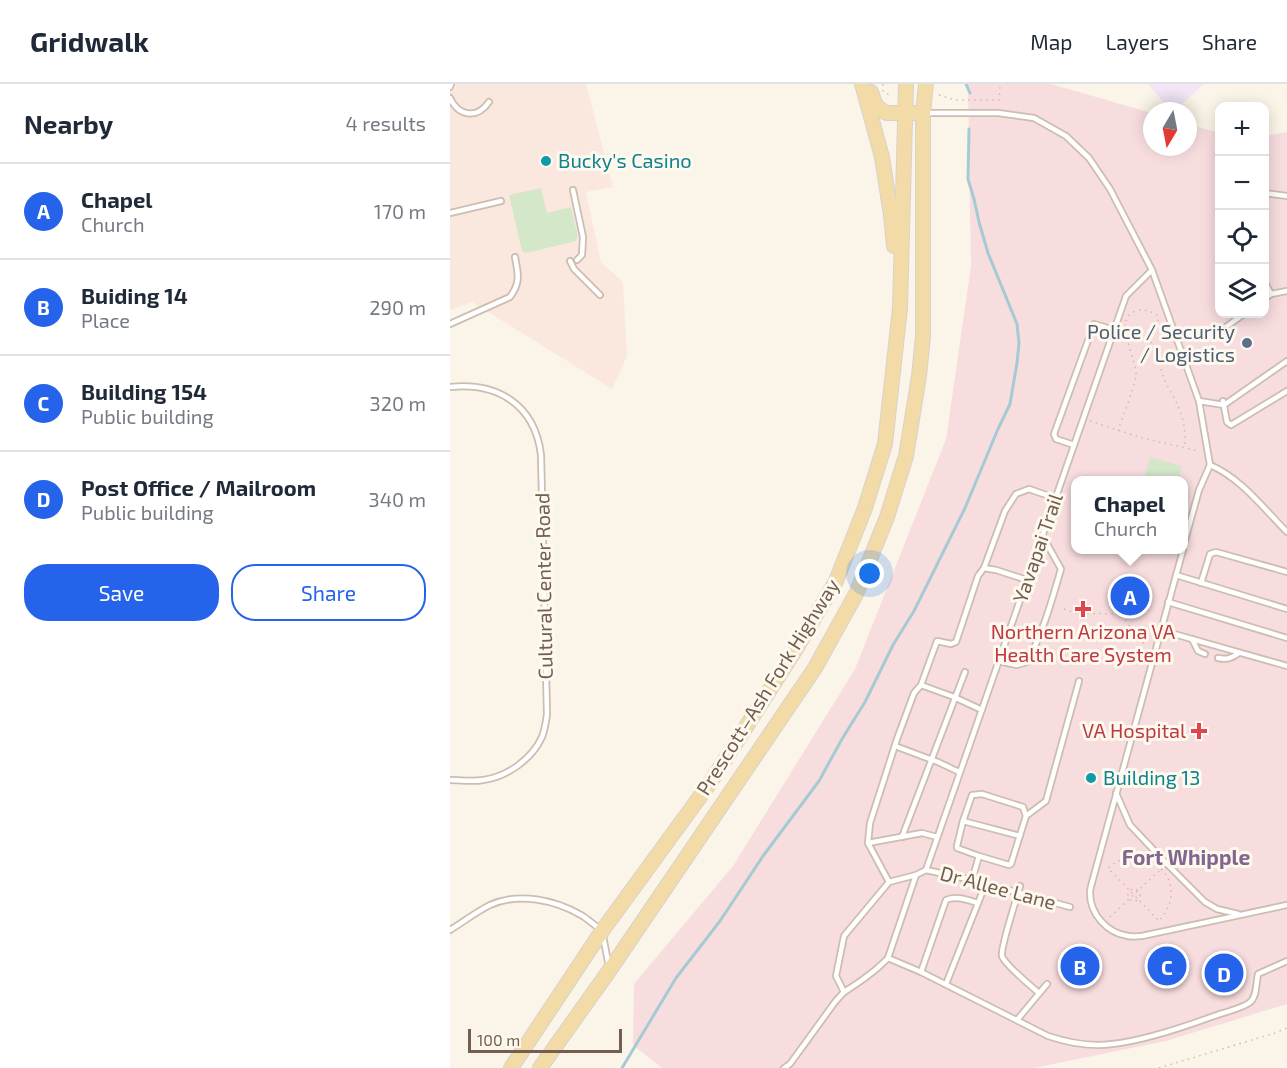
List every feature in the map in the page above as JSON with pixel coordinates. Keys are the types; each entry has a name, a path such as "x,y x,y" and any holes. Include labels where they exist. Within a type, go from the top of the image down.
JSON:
{"main road":[{"path":"862,84 886,180 900,308"},
{"path":"868,84 876,106 886,113 923,113"},
{"name":"Prescott–Ash Fork Highway","path":"511,1068 602,931 710,783 796,649 836,581 865,508 885,444 900,308 906,84"},
{"path":"921,84 923,113"},
{"path":"923,113 926,84"},
{"name":"Prescott–Ash Fork Highway","path":"540,1068 609,971 815,668 856,594 887,517 906,456 923,336 923,113"}],"lane":[{"path":"450,99 459,111 473,114 480,112 489,102"},
{"path":"923,113 998,113 1034,118 1066,136 1089,158 1110,189 1152,270 1199,401 1210,465 1199,490 1188,530"},
{"path":"573,190 583,237 582,255 578,260"},
{"path":"1269,194 1287,196"},
{"path":"450,213 501,201"},
{"path":"450,324 510,297 519,279 515,258"},
{"path":"570,261 574,269 600,295"},
{"name":"Yavapai Trail","path":"926,870 1126,296 1152,270"},
{"path":"1269,290 1271,294 1287,291"},
{"path":"1223,329 1238,318"},
{"path":"1074,445 1056,439 1054,434 1094,324 1114,330"},
{"path":"1199,401 1223,403 1287,361"},
{"name":"Cultural Center Road","path":"450,387 478,387 510,399 526,414 537,432 542,455 547,714 541,739 527,758 517,766 486,780 450,780"},
{"path":"1223,403 1227,422 1231,425 1287,391"},
{"path":"1210,465 1233,478 1286,530"},
{"path":"889,882 868,843 870,823 914,693 921,685 937,641 951,644 956,642 978,576 984,568 1005,511 1016,494 1029,489 1054,498"},
{"path":"998,661 1017,665 1026,662 1034,649 1049,610 1061,569 1042,534"},
{"path":"1201,584 1210,554 1216,552 1287,572"},
{"path":"1182,554 1093,879 1090,893 1093,908 1103,924 1115,932 1128,936 1142,936 1287,905"},
{"path":"984,568 1027,580"},
{"path":"1176,575 1287,609"},
{"path":"1168,602 1287,638"},
{"path":"1160,630 1287,666"},
{"path":"1192,639 1198,651 1205,654"},
{"path":"1218,658 1225,660 1239,653"},
{"path":"902,837 965,672"},
{"path":"1026,816 1046,801 1079,681"},
{"path":"921,685 982,710"},
{"path":"895,746 959,772"},
{"path":"1116,792 1130,825 1205,902 1217,909 1240,915"},
{"path":"982,794 1023,807 1026,816 1009,865 957,848 972,795 982,794"},
{"path":"963,821 1020,836"},
{"path":"868,843 922,833 937,837"},
{"path":"972,880 979,856"},
{"path":"844,992 836,976 844,936 889,882 926,870"},
{"name":"Dr Allee Lane","path":"926,870 1019,889 1070,907"},
{"path":"784,1068 790,1064 844,992 866,978 888,958 916,875"},
{"path":"946,984 986,883"},
{"path":"1019,889 1002,956 1039,993"},
{"path":"921,972 946,900 951,897 978,903"},
{"path":"450,930 490,905 501,901 524,899 559,905 580,915 602,931 609,971"},
{"path":"888,958 946,984 1048,1036 1067,1042 1087,1044 1111,1044 1141,1039 1250,1003 1255,997 1258,974 1287,962"},
{"path":"1017,1020 1047,984"}],"path":[{"path":"883,84 887,94 895,95"},
{"path":"939,95 955,100 999,100 999,84"},
{"path":"1118,431 1136,375 1125,333 1127,319 1137,310 1151,312 1158,316 1159,323 1150,339 1161,359 1163,375 1179,406 1186,440 1184,447"},
{"path":"1089,420 1118,431 1199,451"},
{"path":"1064,609 1075,613 1123,614 1137,641 1148,644"},
{"path":"1125,858 1144,858 1154,862 1167,876 1171,885 1172,896 1166,914 1159,921 1129,891 1107,868 1125,858"},
{"path":"1108,920 1161,868"},
{"path":"1129,891 1133,889 1138,891"},
{"path":"1129,891 1129,899"},
{"path":"1138,891 1140,896 1138,900"},
{"path":"1129,899 1138,900"},
{"path":"1159,1068 1287,1028"}],"shaded area":[{"path":"450,84 586,84 613,187 586,192 601,262 623,282 627,356 612,389 472,302 450,310"},
{"name":"Northern Arizona VA Health Care System","path":"968,84 1051,84 1143,110 1143,156 1197,156 1197,127 1215,132 1215,318 1269,318 1269,135 1287,132 1287,1004 1166,1041 1034,1068 662,1068 633,1045 634,984 733,866 855,669 946,439 971,266"},
{"path":"1148,84 1204,84 1184,102 1163,102"}],"green space":[{"path":"541,188 547,213 571,207 578,236 576,241 526,253 522,251 509,195"},
{"path":"1150,457 1182,466 1180,476 1145,476"}],"waterway":[{"path":"966,84 970,93"},
{"path":"622,1068 676,978 720,921 763,856 819,781 914,611 965,508 1010,404 1019,343 1017,324 988,253 968,179 969,129"}],"place":[{"name":"Bucky's Casino","path":"546,161"},
{"name":"Police / Security / Logistics","path":"1247,343"},
{"name":"Chapel","path":"1130,596"},
{"name":"Northern Arizona VA Health Care System","path":"1083,609"},
{"name":"VA Hospital","path":"1199,731"},
{"name":"Building 13","path":"1091,778"},
{"name":"Buiding 14","path":"1080,966"},
{"name":"Building 154","path":"1167,966"},
{"name":"Post Office / Mailroom","path":"1224,973"}],"district":[{"name":"Fort Whipple","path":"1186,858"}]}
